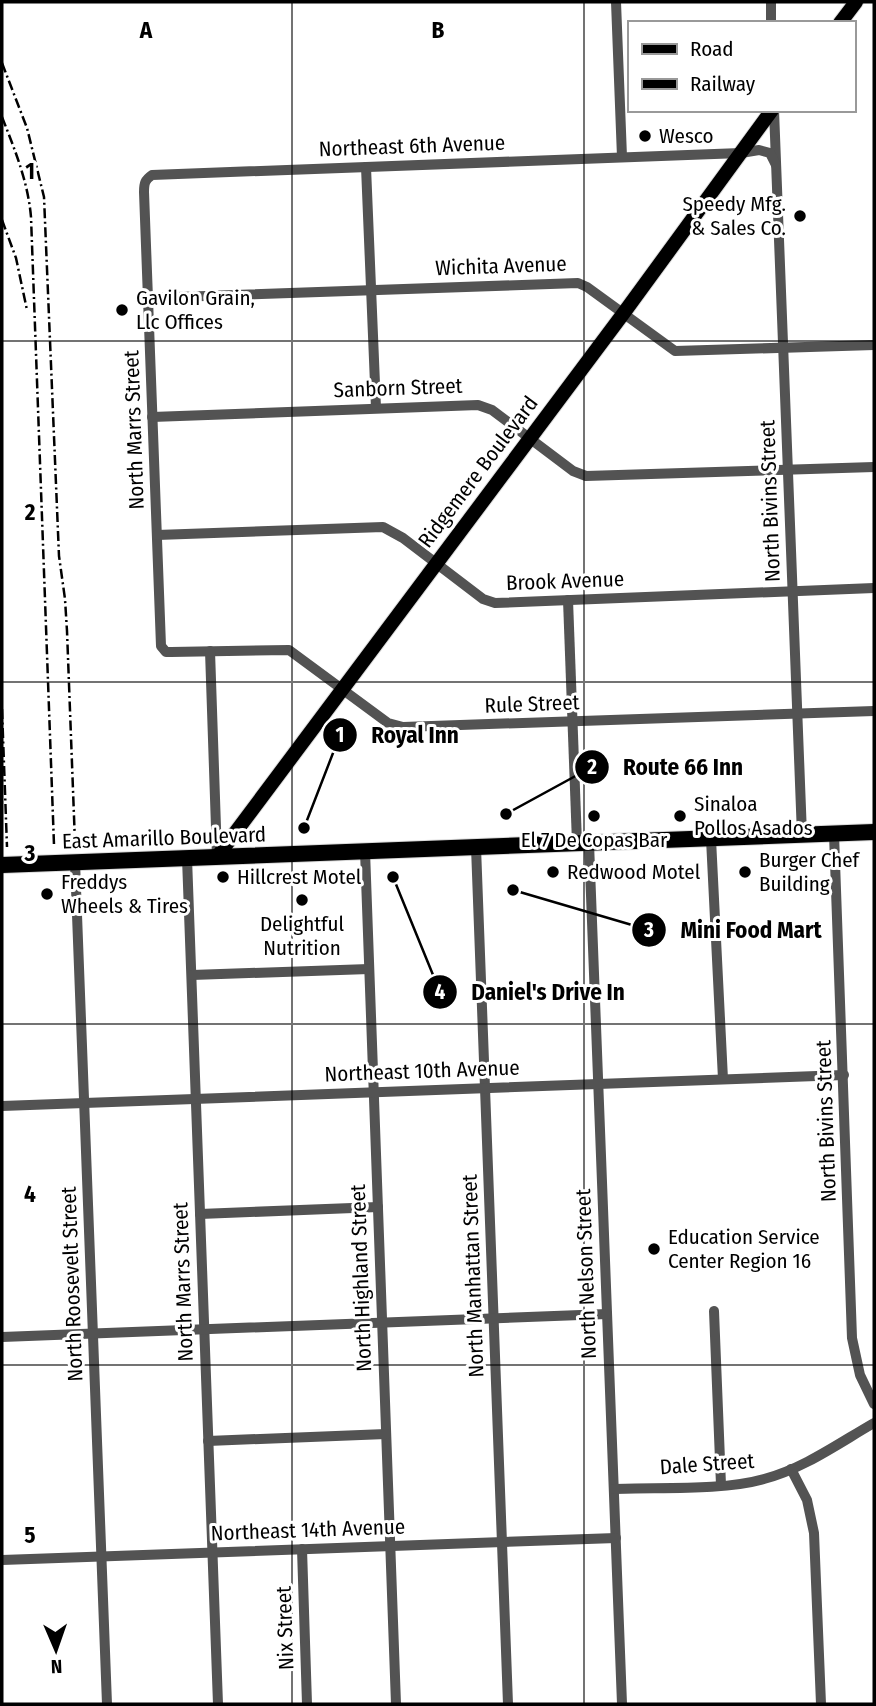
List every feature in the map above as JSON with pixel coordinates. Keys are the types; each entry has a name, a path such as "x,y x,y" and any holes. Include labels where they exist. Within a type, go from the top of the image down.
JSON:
{"highway":[{"name":"East Amarillo Boulevard","path":"2,865 874,832"}],"main road":[{"path":"842,21 856,2"},
{"name":"Ridgemere Boulevard","path":"216,857 772,112"}],"street":[{"path":"616,2 622,157"},
{"path":"771,2 771,21"},
{"name":"North Bivins Street","path":"773,112 802,835"},
{"path":"741,153 764,151 773,157 776,166"},
{"name":"Northeast 6th Avenue","path":"145,239 144,183 152,176 741,153"},
{"path":"366,167 376,408"},
{"name":"North Marrs Street","path":"145,239 159,621"},
{"name":"Wichita Avenue","path":"148,298 578,283 675,351 874,345"},
{"name":"Sanborn Street","path":"152,417 478,405 492,410 573,471 586,476 874,467"},
{"name":"Brook Avenue","path":"157,535 383,527 397,534 487,601 874,588"},
{"name":"North Nelson Street","path":"568,600 573,721 599,1084 622,1704"},
{"name":"Rule Street","path":"159,621 161,646 166,652 289,650 388,723 402,727 874,711"},
{"path":"210,651 216,857"},
{"name":"North Bivins Street","path":"834,834 852,1339 860,1375 874,1404"},
{"path":"711,839 720,972 723,1079"},
{"name":"North Manhattan Street","path":"476,847 508,1704"},
{"name":"North Highland Street","path":"365,851 396,1704"},
{"name":"North Marrs Street","path":"187,858 218,1704"},
{"name":"North Roosevelt Street","path":"75,862 107,1704"},
{"path":"192,975 369,969"},
{"name":"Northeast 10th Avenue","path":"2,1106 844,1075"},
{"path":"200,1214 378,1207"},
{"path":"714,1311 721,1485"},
{"path":"2,1336 607,1314"},
{"name":"Dale Street","path":"614,1489 757,1481 791,1469 874,1423"},
{"path":"208,1441 386,1434"},
{"path":"791,1469 807,1500 814,1533 821,1704"},
{"name":"Northeast 14th Avenue","path":"2,1560 616,1538"},
{"name":"Nix Street","path":"302,1549 307,1704"}],"railway":[{"path":"2,63 27,128 44,197 59,556 67,631 75,843"},
{"path":"2,117 24,179 31,217 54,845"},
{"path":"2,220 16,258 27,310"},
{"path":"2,709 7,847"}],"place":[{"name":"Wesco","path":"645,136"},
{"name":"Speedy Mfg. & Sales Co.","path":"800,216"},
{"name":"Gavilon Grain, Llc Offices","path":"122,310"},
{"name":"Route 66 Inn","path":"506,814"},
{"name":"El 7 De Copas Bar","path":"594,816"},
{"name":"Sinaloa Pollos Asados","path":"680,816"},
{"name":"Royal Inn","path":"304,828"},
{"name":"Redwood Motel","path":"553,872"},
{"name":"Burger Chef Building","path":"745,872"},
{"name":"Hillcrest Motel","path":"223,877"},
{"name":"Daniel's Drive In","path":"393,877"},
{"name":"Mini Food Mart","path":"513,890"},
{"name":"Freddys Wheels & Tires","path":"47,894"},
{"name":"Delightful Nutrition","path":"302,900"},
{"name":"Education Service Center Region 16","path":"654,1249"}]}
